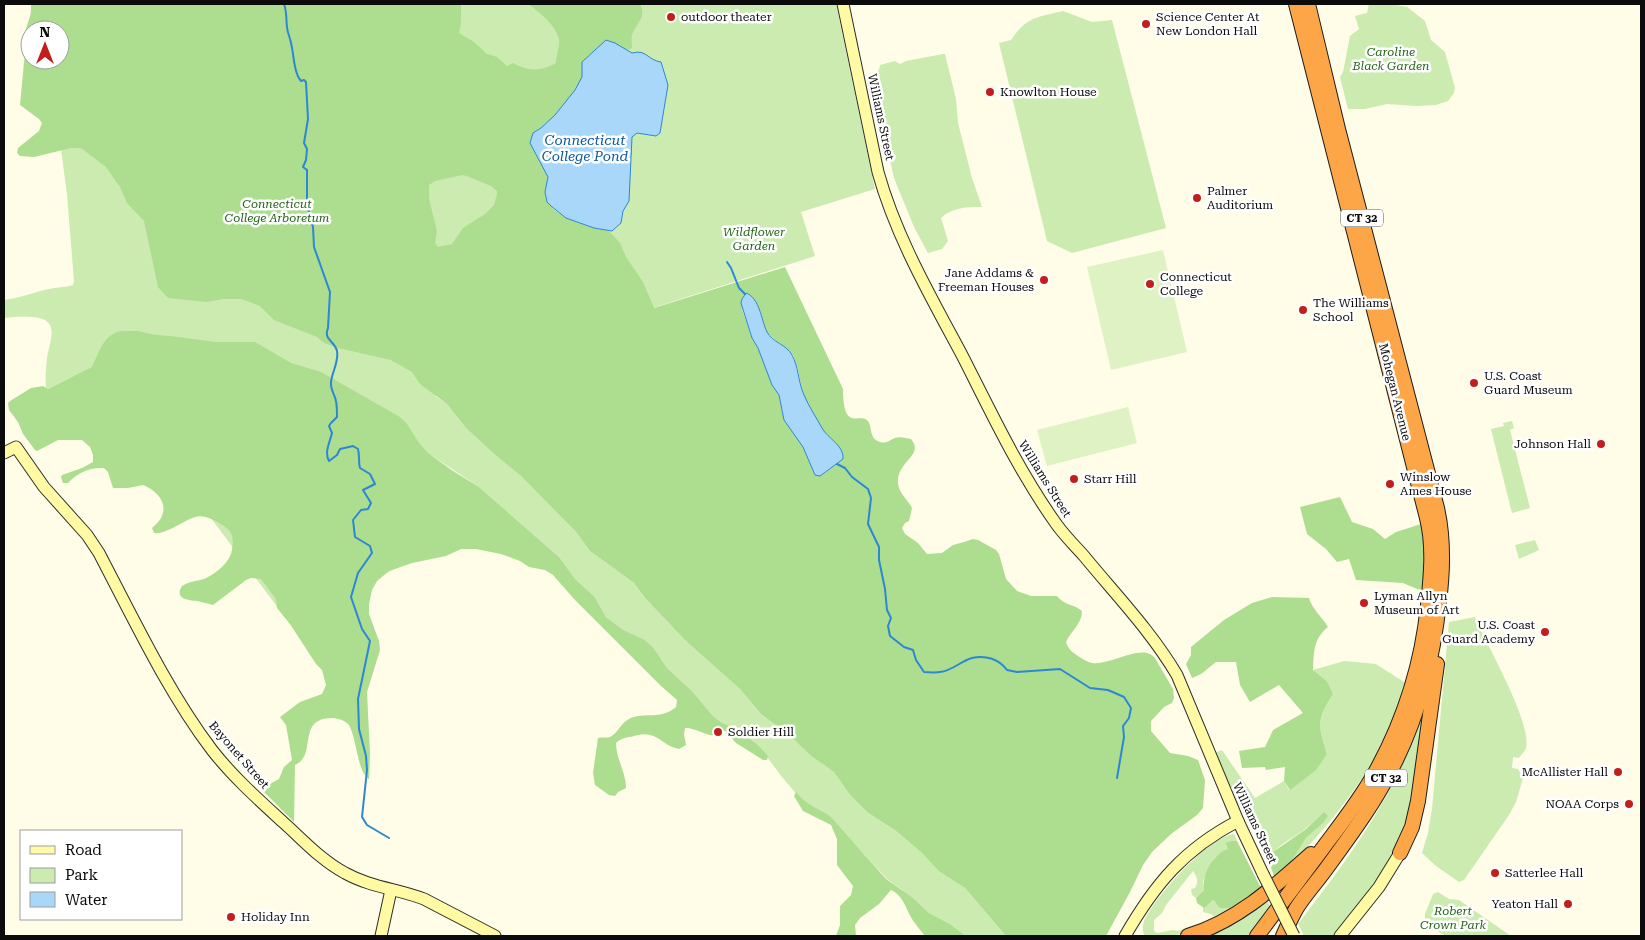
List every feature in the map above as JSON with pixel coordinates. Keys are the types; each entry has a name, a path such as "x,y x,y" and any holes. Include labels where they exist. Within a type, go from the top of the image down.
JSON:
{"highway":[{"name":"Mohegan Avenue","path":"1296,4 1430,529 1430,585 1425,629 1417,668 1403,712 1381,762 1358,801 1334,834"},
{"name":"Mohegan Avenue","path":"1308,4 1338,129 1438,513 1441,530 1442,562 1436,629"},
{"path":"1400,853 1412,827 1421,784 1437,665 1438,639 1436,629"},
{"name":"CT 32","path":"1283,936 1297,908 1357,825 1395,762 1411,726 1423,690 1436,629"},
{"path":"1188,936 1222,923 1255,902 1334,834"},
{"name":"CT 32","path":"1258,936 1334,834"}],"street":[{"name":"Williams Street","path":"843,4 878,172 885,198 906,247 1029,484 1058,526 1150,634 1177,675 1238,821 1294,936"},
{"name":"Bayonet Street","path":"4,453 16,447 44,487 87,535 99,553 189,717 213,752 257,798 330,864 356,879 424,899 495,936"},
{"path":"1125,936 1154,890 1174,867 1208,838 1238,821"},
{"path":"1340,936 1379,886 1400,853"},
{"path":"381,936 391,890"}],"green space":[{"name":"Connecticut College Arboretum","path":"31,4 836,4 875,189 801,212 815,256 659,306 435,396 447,404 466,428 521,476 576,532 590,551 634,583 645,598 686,641 741,690 761,714 789,735 811,756 834,772 850,795 867,812 896,831 939,870 965,888 1006,936 966,936 950,924 929,913 912,897 887,879 831,818 798,796 758,745 738,730 713,716 692,691 667,668 653,647 645,640 622,629 606,617 594,596 576,580 559,557 479,487 431,455 491,518 290,624 208,514 70,378 48,389 46,388 47,362 52,334 49,324 45,320 35,317 4,318 4,300 48,289 71,286 74,281 67,194 55,105 36,70 70,70 70,20 30,20"},
{"path":"31,4 461,4 459,33 474,42 487,54 497,57 507,66 513,63 524,68 539,69 556,63 559,39 551,24 528,4 640,4 642,17 632,35 632,48 628,50 611,41 588,55 579,84 556,114 543,127 537,130 530,143 548,177 545,192 547,202 554,210 566,218 609,231 620,243 626,257 643,282 654,308 785,267 843,389 844,403 849,417 866,419 874,439 877,441 884,442 897,437 903,437 911,439 914,445 913,455 901,470 898,484 912,508 909,521 902,528 905,534 918,543 927,554 942,553 953,545 973,539 996,550 999,554 1006,579 1017,591 1031,596 1057,596 1063,602 1082,611 1078,624 1066,642 1072,652 1087,661 1099,663 1142,652 1155,658 1173,689 1174,698 1172,703 1164,707 1151,721 1151,731 1170,753 1198,760 1205,780 1203,808 1152,852 1143,865 1106,936 1006,936 965,888 939,871 922,853 896,831 867,812 850,795 834,772 811,756 789,735 761,714 741,690 686,641 645,598 634,583 590,551 576,532 521,476 466,428 447,404 420,384 412,372 391,360 324,343 317,337 274,320 260,306 242,299 223,299 206,302 168,298 158,287 144,221 127,203 120,187 106,167 81,148 71,148 34,157 20,156 17,153 18,148 39,131 42,123 20,105 23,70 70,70 70,20 29,20","holes":["462,175 491,186 497,191 494,205 485,214 463,228 452,244 438,247 435,243 437,231 429,199 429,185 435,181","742,309 759,312 767,333 793,355 807,403 822,429 842,454 842,459 822,475 784,420 779,395 752,338"]},
{"name":"Caroline Black Garden","path":"1369,4 1390,4 1407,7 1425,21 1431,40 1445,52 1455,88 1448,101 1436,105 1387,104 1365,109 1348,109 1340,77 1343,72 1350,36 1359,29 1355,16 1367,13"},
{"path":"1063,11 1092,22 1112,20 1166,228 1072,253 1047,241 999,43 1011,40 1027,22 1033,19"},
{"path":"945,54 956,99 958,123 972,178 982,207 955,210 941,218 948,241 942,249 928,253 914,227 894,178 872,76 879,70 880,65 895,61 900,64 906,61"},
{"path":"1163,250 1187,352 1111,370 1087,267"},
{"path":"122,331 138,331 216,342 255,342 291,363 321,372 400,417 428,453 479,487 559,557 576,580 594,596 606,617 622,629 645,640 653,647 667,668 692,691 713,716 738,730 758,745 768,756 767,760 763,760 736,743 725,731 720,729 715,735 712,735 685,728 686,745 679,749 668,745 654,736 642,734 620,740 616,743 626,788 615,796 609,795 595,785 593,773 598,738 610,737 626,721 634,717 671,711 676,707 677,700 575,600 553,575 545,570 529,567 520,561 501,554 476,549 461,549 446,556 412,563 389,571 377,581 372,590 369,604 369,614 379,641 380,650 367,692 370,754 369,779 362,770 349,725 336,718 320,720 314,724 310,731 302,760 295,765 294,822 261,789 279,779 284,767 292,760 286,725 280,717 300,702 322,694 326,685 322,670 277,608 276,599 261,579 251,578 246,580 213,605 183,598 180,594 182,586 209,577 225,563 231,554 233,546 233,539 229,531 215,521 201,516 190,519 163,532 154,533 152,528 162,516 163,511 162,501 156,493 143,485 113,488 108,472 104,468 84,471 68,483 63,483 62,475 93,462 90,447 82,440 58,440 37,451 23,434 18,422 9,410 8,403 10,401 31,388 43,386 48,389 92,367 106,340 110,336"},
{"path":"1128,407 1137,443 1047,466 1037,430"},
{"path":"1512,421 1514,428 1510,430 1530,508 1512,513 1491,429 1504,426 1503,423"},
{"path":"1340,497 1352,522 1373,529 1385,539 1396,532 1421,524 1424,558 1422,591 1403,583 1356,580 1349,559 1337,562 1326,549 1307,534 1300,507"},
{"path":"1535,540 1539,550 1519,559 1515,545"},
{"path":"1272,597 1309,598 1328,627 1319,636 1317,641 1313,670 1327,681 1333,694 1324,710 1320,723 1327,754 1316,770 1290,790 1284,781 1285,767 1266,770 1265,767 1242,768 1239,751 1265,747 1273,730 1303,713 1279,685 1250,702 1240,685 1236,662 1216,662 1201,674 1192,678 1186,664 1191,655 1191,647 1224,620 1252,603"},
{"path":"1475,617 1515,702 1526,736 1526,748 1519,758 1513,757 1512,768 1518,769 1523,778 1516,802 1464,880 1459,882 1436,866 1422,853 1432,809 1449,622"},
{"path":"1344,661 1376,664 1407,684 1385,739 1354,790 1317,836 1276,879 1274,876 1291,862 1306,838 1322,824 1324,812 1301,832 1274,851 1269,862 1241,806 1239,806 1215,753 1222,750 1255,798 1284,781 1289,790 1327,754 1320,723 1324,710 1333,694 1327,681 1313,670"},
{"path":"1424,706 1427,706 1407,835 1380,876 1333,936 1304,936 1298,924 1372,821 1402,765"},
{"path":"796,792 808,803 831,817 886,879 912,897 929,913 950,924 966,936 925,936 912,919 901,899 891,890 879,904 860,918 855,925 856,936 836,936 840,925 840,906 851,895 853,886 837,865 837,839 831,825 803,811 794,796"},
{"path":"1324,812 1328,816 1322,824 1306,838 1291,862 1274,876 1269,862 1273,852 1306,829"},
{"path":"1234,834 1237,841 1231,841 1229,849 1215,857 1203,881 1204,890 1196,898 1192,895 1191,889 1195,888 1197,881 1193,871 1166,905 1162,913 1154,920 1154,931 1157,933 1178,931 1215,917 1203,912 1203,907 1213,900 1215,903 1263,892 1190,931 1173,936 1145,936 1143,925 1156,901 1168,886 1210,845 1223,837"},
{"path":"1237,841 1262,890 1232,908 1220,908 1213,900 1204,908 1197,903 1196,898 1204,890 1207,871 1213,860 1228,849 1226,843"},
{"name":"Robert Crown Park","path":"1438,892 1449,899 1459,900 1511,936 1446,936 1428,926 1425,914 1433,894"},
{"path":"1267,900 1271,908 1249,936 1208,936 1234,923"}],"water":[{"name":"Connecticut College Pond","path":"606,40 632,53 641,52 661,62 668,85 660,133 656,136 637,133 632,137 629,201 623,211 621,223 612,231 594,228 566,218 547,202 545,192 548,177 530,143 533,133 555,115 575,90 582,77 582,62"},
{"path":"746,293 757,304 769,335 792,355 808,404 825,432 843,454 843,459 820,476 815,475 803,447 784,420 779,395 772,385 758,348 752,338 741,303"}],"waterway":[{"path":"284,4 287,30 296,72 301,81 304,80 306,82 308,119 304,143 307,149 303,167 307,170 307,204 313,227 314,247 330,292 327,335 337,351 331,385 336,401 337,417 329,426 332,433 327,451 328,458 329,461 337,455 340,449 353,446 358,449 360,468 370,474 375,484 363,490 371,503 368,509 361,510 353,520 355,537 370,546 372,553 358,573 351,597 362,629 370,641 358,699 359,729 366,756 367,770 362,817 367,825 389,838"},
{"path":"727,262 739,288 745,294"},
{"path":"837,464 845,468 852,477 868,489 871,498 868,524 879,547 879,560 887,610 891,618 888,626 890,636 904,647 913,650 916,660 924,672 944,671 972,658 987,658 1000,663 1007,670 1017,672 1060,669 1090,688 1108,690 1124,697 1131,708 1129,718 1123,726 1124,737 1117,778"}],"place":[{"name":"outdoor theater","path":"671,17"},
{"name":"Science Center At New London Hall","path":"1146,24"},
{"name":"Knowlton House","path":"990,92"},
{"name":"Palmer Auditorium","path":"1197,198"},
{"name":"Jane Addams & Freeman Houses","path":"1044,280"},
{"name":"Connecticut College","path":"1150,284"},
{"name":"The Williams School","path":"1303,310"},
{"name":"U.S. Coast Guard Museum","path":"1474,383"},
{"name":"Johnson Hall","path":"1601,444"},
{"name":"Starr Hill","path":"1074,479"},
{"name":"Winslow Ames House","path":"1390,484"},
{"name":"Lyman Allyn Museum of Art","path":"1364,603"},
{"name":"U.S. Coast Guard Academy","path":"1545,632"},
{"name":"Soldier Hill","path":"718,732"},
{"name":"McAllister Hall","path":"1618,772"},
{"name":"NOAA Corps","path":"1629,804"},
{"name":"Satterlee Hall","path":"1495,873"},
{"name":"Yeaton Hall","path":"1568,904"},
{"name":"Holiday Inn","path":"231,917"}],"park label":[{"name":"Wildflower Garden","path":"754,239"}]}
